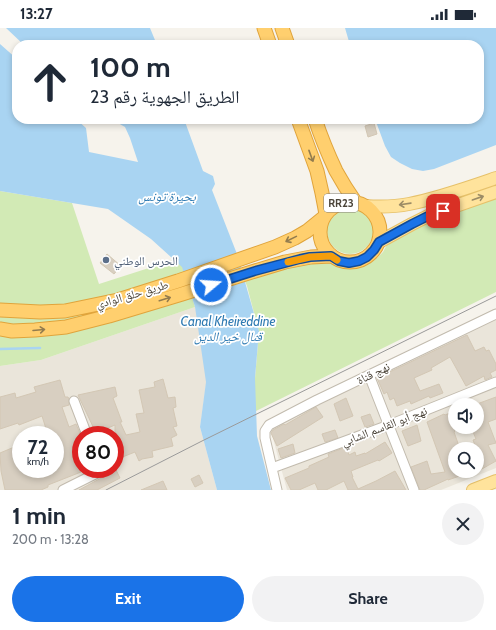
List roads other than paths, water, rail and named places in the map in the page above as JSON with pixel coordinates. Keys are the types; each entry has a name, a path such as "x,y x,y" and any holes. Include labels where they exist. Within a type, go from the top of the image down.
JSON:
{"highway":[{"path":"264,28 268,40"},
{"path":"282,28 286,40"},
{"name":"RR23","path":"300,124 317,171 322,193 324,216 320,228 320,238 324,248 331,256"},
{"name":"RR23","path":"317,124 336,173 345,188 361,204 373,213 378,222 380,232 379,242"},
{"name":"RR23","path":"324,216 332,208 339,204 348,202 361,204"},
{"name":"طريق حلق الوادي","path":"0,310 40,312 65,311 118,300 275,247 295,238 324,216"},
{"path":"331,256 339,261 349,263 359,261 367,257 379,242"},
{"name":"طريق حلق الوادي","path":"0,330 35,330 66,327 109,316 255,271 310,257 331,256"}],"main road":[{"name":"RR23","path":"361,204 385,207 408,204 434,198 496,178"},
{"path":"379,242 430,215 496,192"},
{"path":"473,490 496,481"}],"street":[{"name":"نهج قناة","path":"272,468 265,433 269,425 317,400 496,314"},
{"path":"369,375 414,490"},
{"name":"نهج أبو القاسم الشابي","path":"272,468 389,425 496,382"},
{"path":"74,401 84,426"},
{"path":"272,468 277,490"},
{"path":"63,490 85,478"}],"water":[{"path":"6,28 150,28 155,40 19,40"},
{"path":"345,28 496,28 496,145 434,169 423,171 412,169 391,157 377,124 484,124 484,40 349,40"},
{"name":"بحيرة تونس","path":"0,44 12,55 12,124 82,124 86,128 89,152 138,162 125,127 120,124 186,124 203,171 213,176 215,184 212,190 237,254 259,331 255,378 257,436 271,490 217,490 200,427 206,382 195,307 182,267 151,239 108,209 0,191"}],"waterway":[{"path":"0,349 40,348"}],"tram line":[{"path":"106,490 496,296"}],"place":[{"name":"الحرس الوطني","path":"106,260"}],"water label":[{"name":"Canal Kheireddine قنال خير الدين","path":"228,328"}]}
